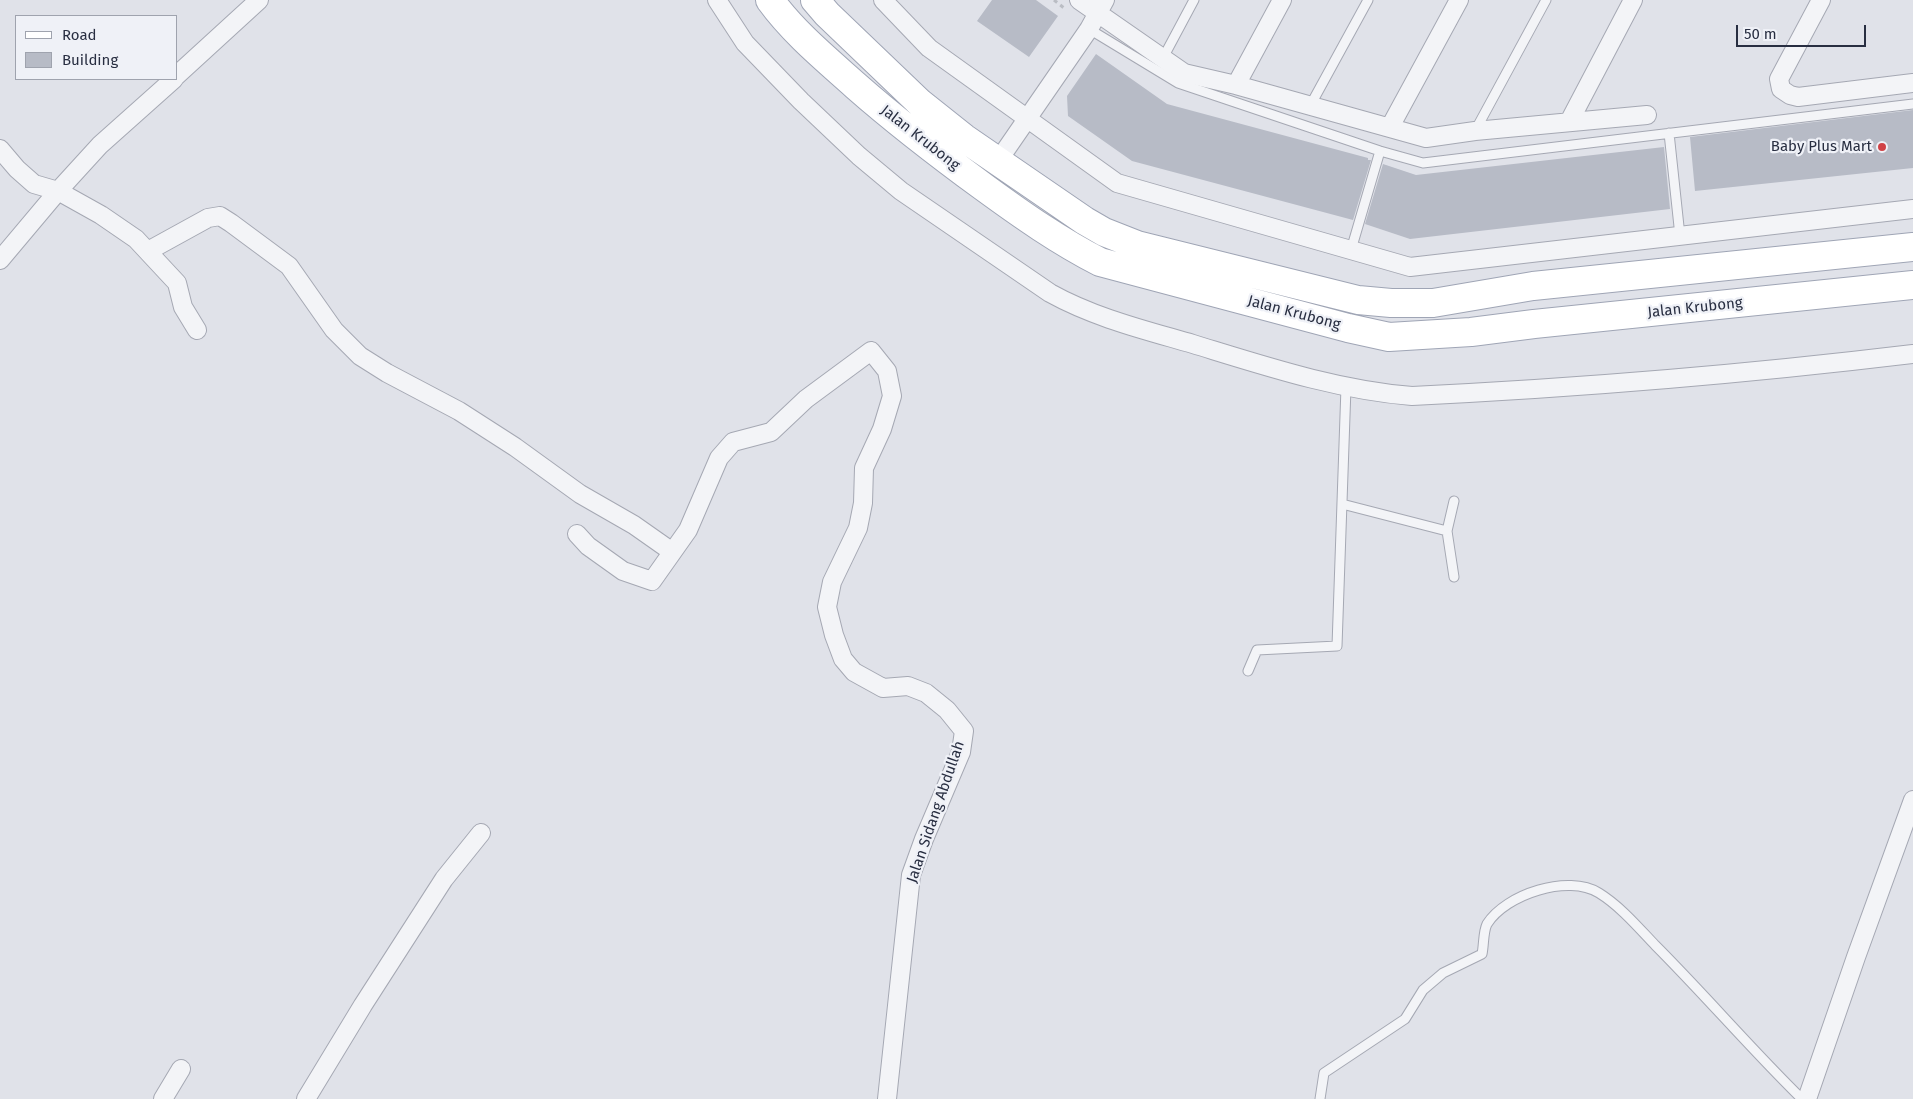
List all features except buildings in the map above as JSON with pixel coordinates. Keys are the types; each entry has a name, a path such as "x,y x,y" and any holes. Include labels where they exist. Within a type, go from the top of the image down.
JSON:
{"main road":[{"name":"Jalan Krubong","path":"770,0 784,19 830,63 917,139 1072,248 1100,262 1389,337 1471,332 1913,285"},
{"name":"Jalan Krubong","path":"814,0 920,103 964,138 1085,221 1137,245 1358,300 1391,304 1433,302 1533,286 1913,247"},
{"path":"1533,286 1602,286 1782,269 1791,270 1796,275 1792,282 1780,286 1604,302 1534,324"}],"street":[{"path":"178,75 260,0"},
{"path":"717,0 745,44 859,156 901,191 1050,293 1074,307 1104,318 1314,380 1377,394 1412,396 1627,382 1838,363 1913,354"},
{"path":"884,0 929,48 1028,121 1117,183 1410,267 1913,209"},
{"path":"1079,0 1184,73 1236,85 1426,138 1475,131 1647,115"},
{"path":"1236,85 1282,0"},
{"path":"1390,127 1459,0"},
{"path":"1569,122 1633,0"},
{"path":"1821,0 1779,79 1781,89 1790,95 1798,97 1913,83"},
{"path":"998,162 1028,121 1097,14"},
{"path":"0,260 58,190 100,145 173,80"},
{"path":"0,149 17,169 34,184 58,190 101,215 136,239 176,282 183,307 197,330"},
{"path":"148,251 208,218 220,216 289,266 334,330 360,356 387,373 459,411 515,447 580,494 672,551"},
{"name":"Jalan Sidang Abdullah","path":"577,534 588,546 623,571 652,580 688,530 719,458 734,442 771,432 806,399 870,351 887,371 892,396 882,429 864,468 863,503 858,528 832,582 827,607 834,635 843,659 854,672 884,688 908,686 926,693 947,710 964,731 961,752 924,840 912,875 887,1099"},
{"path":"1807,1099 1913,800"},
{"path":"306,1099 363,1005 444,879 481,833"},
{"path":"163,1099 181,1069"}],"lane":[{"path":"1162,58 1194,0"},
{"path":"1310,106 1368,0"},
{"path":"1475,131 1546,0"},
{"path":"1097,14 1178,83 1380,151 1423,163 1913,104"},
{"path":"1669,133 1680,236"},
{"path":"1351,250 1380,151"},
{"path":"1248,671 1257,650 1337,646 1346,387"},
{"path":"1454,501 1446,531 1454,577"},
{"path":"1342,504 1446,531"},
{"path":"1320,1099 1324,1073 1405,1019 1423,990 1443,973 1482,954 1486,926 1495,913 1512,901 1534,892 1560,886 1579,886 1598,892 1631,920 1673,962 1755,1053 1802,1099"}],"place":[{"name":"Baby Plus Mart","path":"1882,147"}]}
